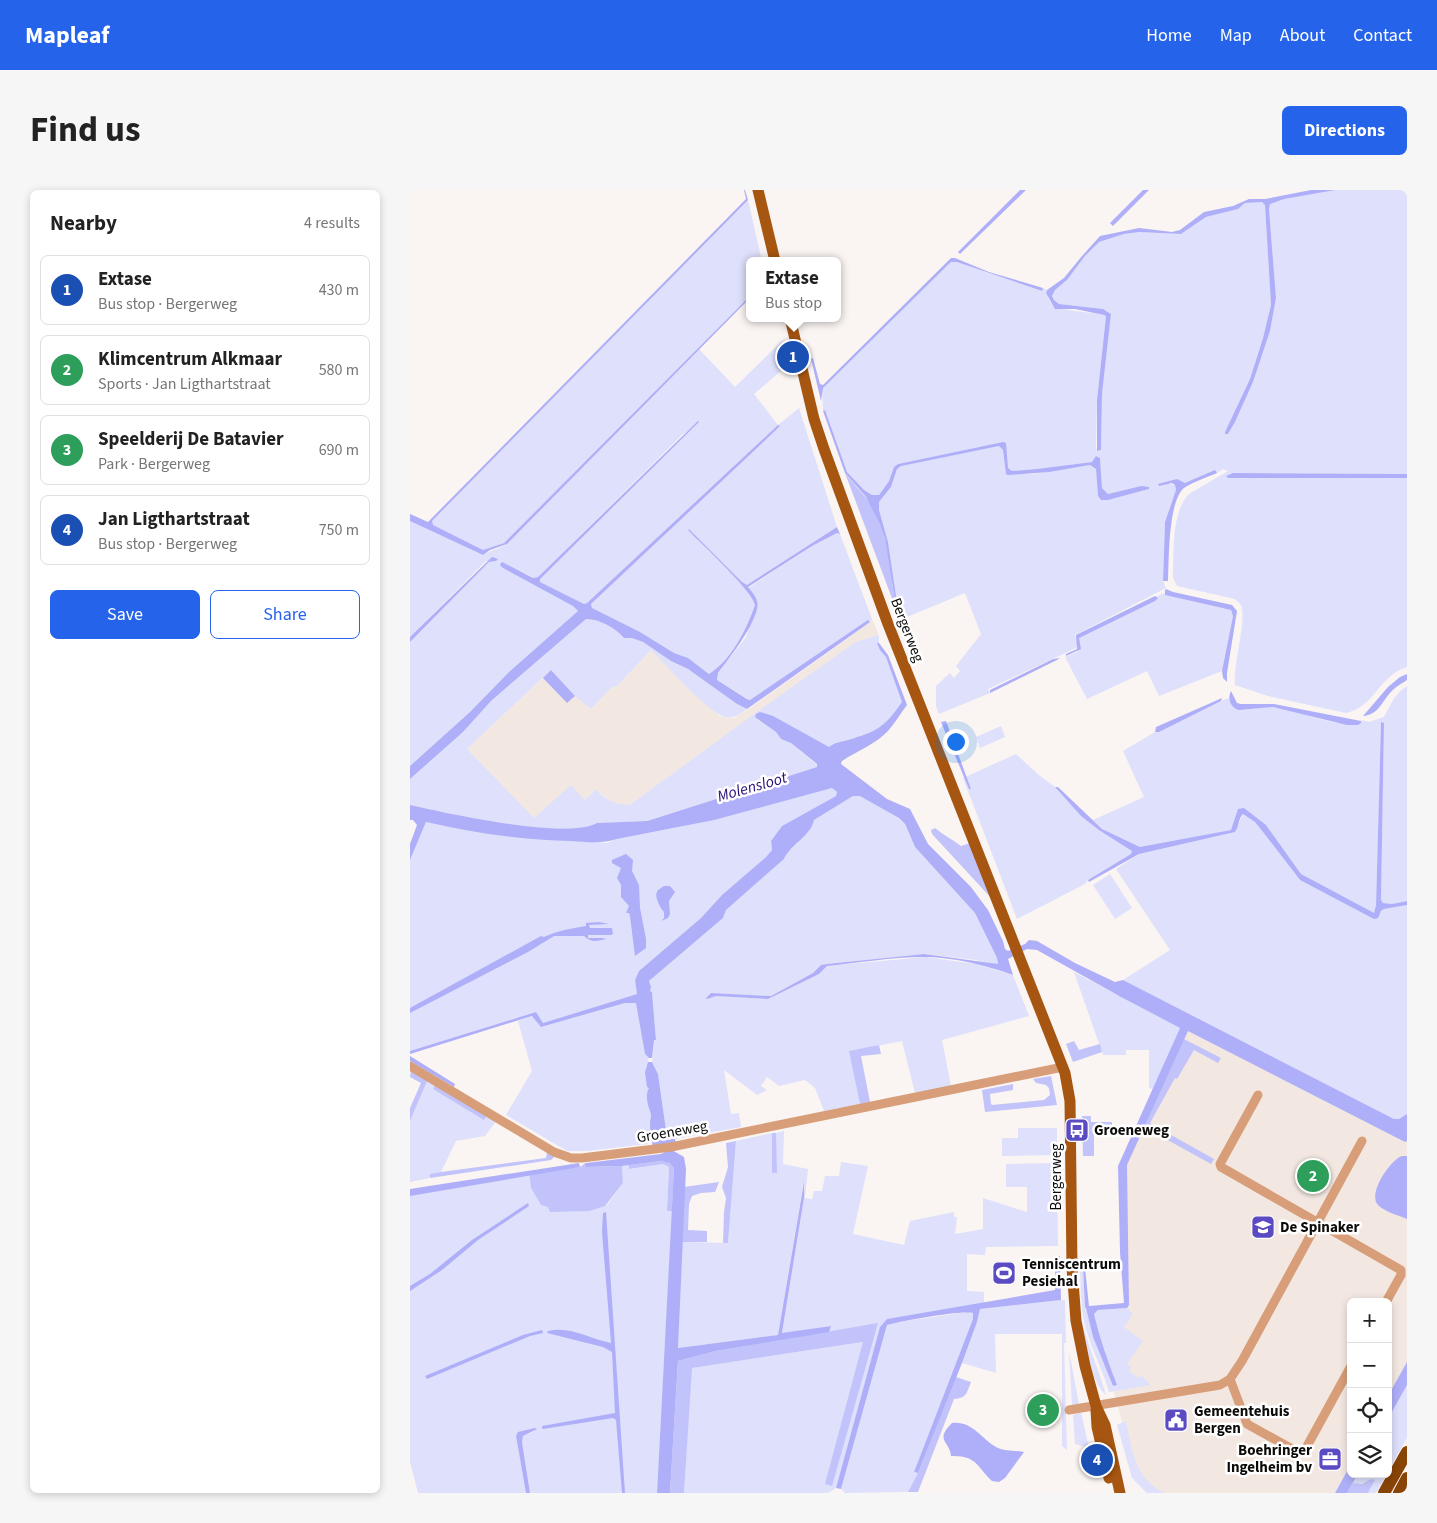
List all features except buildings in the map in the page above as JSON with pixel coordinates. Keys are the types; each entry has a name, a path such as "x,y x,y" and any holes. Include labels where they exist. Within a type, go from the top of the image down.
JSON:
{"highway":[{"path":"1384,1493 1407,1452"},
{"path":"1398,1493 1407,1478"}],"main road":[{"path":"758,190 774,257"},
{"name":"Bergerweg","path":"791,322 814,419 824,449 888,624 1017,950 1055,1068 1070,1101 1074,1301 1080,1341 1096,1406 1105,1425 1120,1493"},
{"name":"Bergerweg","path":"1096,1406 1096,1427 1113,1493"}],"street":[{"name":"Groeneweg","path":"410,1066 564,1156 582,1158 667,1148 1055,1068"},
{"path":"1258,1095 1220,1164 1221,1167 1401,1270 1401,1275 1388,1298"},
{"path":"1069,1410 1213,1386 1222,1384 1230,1379 1242,1361 1319,1223 1362,1141"},
{"path":"1230,1379 1247,1424 1294,1450 1300,1451 1306,1448 1347,1373"}],"shaded area":[{"path":"744,190 748,200 432,521 433,525 483,550 504,543 746,300 507,544 490,550 483,555 410,521 410,514 428,522 746,199"},
{"path":"1020,190 1026,190 960,254 958,252"},
{"path":"1143,190 1149,190 1113,226 1110,223"},
{"path":"1311,190 1335,190 1284,199 1270,204 1276,298 1270,331 1253,382 1228,434 1225,434 1225,432 1250,379 1271,305 1265,205 1262,202 1245,203 1238,209 1206,217 1181,234 1139,232 1124,234 1099,242 1085,256 1067,280 1055,290 1052,296 1059,304 1103,309 1111,314 1102,394 1101,450 1097,451 1097,400 1106,316 1075,309 1055,309 1046,293 1047,290 1064,278 1100,236 1139,228 1172,232 1180,230 1204,212 1233,206 1249,199 1265,199"},
{"path":"1327,190 1407,190 1407,474 1233,473 1228,475 1228,478 1407,478 1407,667 1389,677 1364,705 1346,713 1268,696 1235,685 1242,621 1241,605 1235,599 1177,586 1173,578 1176,522 1183,502 1189,494 1228,471 1223,469 1217,473 1216,471 1185,484 1177,479 1169,484 1175,485 1176,490 1165,522 1163,581 1166,588 1075,635 1076,639 1164,593 1165,595 1231,610 1233,616 1222,671 1159,696 1147,671 1087,699 1065,657 1077,652 1077,645 1076,648 988,689 990,693 939,714 936,706 936,686 950,673 954,678 960,671 956,666 981,634 965,593 902,619 895,592 888,542 879,510 879,502 891,487 897,469 905,464 999,446 1003,450 1006,474 1033,474 1090,465 1096,469 1098,496 1101,500 1108,500 1149,489 1141,486 1108,494 1102,488 1100,458 1097,456 1092,462 1012,471 1008,468 1003,442 898,464 894,467 889,481 879,495 872,495 864,490 847,472 825,410 823,411 822,388 951,262 957,262 1041,291 1043,288 1047,290 1046,293 1054,306 1106,316 1097,400 1096,448 1097,451 1101,450 1102,394 1111,314 1103,309 1059,304 1052,296 1055,290 1067,280 1085,256 1099,242 1124,234 1139,232 1181,234 1206,217 1238,209 1245,203 1261,201 1265,204 1271,305 1250,379 1225,432 1228,434 1253,382 1270,331 1276,298 1270,203"},
{"path":"748,200 761,257 746,257 746,300 504,543 483,550 432,525 432,521"},
{"path":"951,258 989,272 1043,288 1042,291 957,262 951,262 823,388 821,401 811,359 813,358 820,384 823,385"},
{"path":"783,340 789,364 754,394 778,425 587,603 584,604 540,582 539,579 699,422 682,435 538,577 533,578 515,567 578,611 509,672 470,712 410,766 410,642 489,562 496,561 486,561 410,637 410,521 483,555 507,544 699,349 735,387"},
{"path":"799,408 837,527 747,585 688,529 736,578 752,598 755,605 737,643 725,660 709,674 688,658 674,653 640,632 592,608 591,604 756,449 778,425"},
{"path":"825,410 847,472 864,490 872,495 879,495 889,481 894,467 898,464 1003,442 1006,443 1008,468 1012,471 1092,462 1096,456 1100,458 1102,488 1108,494 1141,486 1149,487 1149,489 1108,500 1101,500 1098,496 1096,469 1090,465 1049,472 1008,475 1006,474 1003,450 999,446 901,466 897,469 891,487 879,502 879,510 888,542 897,603 907,634 905,635 896,607 885,538 866,497 845,473 823,411"},
{"path":"698,421 540,579 540,582 584,604 587,603 778,425 780,426 591,604 592,608 640,632 674,653 688,658 709,674 725,660 737,643 755,605 745,589 688,530 747,585 837,527 840,534 837,533 812,546 748,587 755,595 757,601 754,617 743,638 718,673 717,680 750,700 868,620 870,622 747,709 688,669 671,661 643,642 632,638 624,638 607,625 586,619 491,701 463,732 410,779 410,766 470,712 509,672 578,611 573,606 503,568 500,565 502,562 533,578 538,577"},
{"path":"1215,470 1217,473 1185,488 1177,498 1170,534 1168,581 1163,581 1165,522 1176,490 1175,485 1172,483 1159,486 1158,484 1177,479 1185,483"},
{"path":"845,473 871,504 879,520 889,556 896,607 893,601"},
{"path":"1233,473 1407,474 1407,478 1228,478 1226,476"},
{"path":"837,533 840,534 872,619 870,622 868,621 750,700 717,680 718,673 746,637 757,601 748,588 812,546"},
{"path":"492,557 498,559 489,562 410,642 410,637"},
{"path":"1166,589 1232,605 1237,611 1227,682 1223,678 1222,671 1233,616 1231,610 1165,595"},
{"path":"1155,596 1158,598 1155,601 1079,638 1081,649 1066,656 1066,654 1077,649 1076,635"},
{"path":"586,619 607,625 624,638 632,638 643,642 671,661 688,669 747,709 732,717 719,714 699,699 651,650 616,687 612,687 591,709 575,696 551,670 467,749 534,818 571,785 585,800 596,789 612,801 621,804 631,804 856,642 879,635 879,643 877,643 886,657 903,702 885,723 873,731 829,747 756,717 776,732 781,739 791,743 817,767 646,821 597,823 582,827 534,827 478,819 410,805 410,779 463,732 491,701"},
{"path":"872,619 879,635 869,638 761,710 631,804 621,805 611,802 596,789 585,800 534,819 467,749 551,670 591,709 612,687 616,687 651,650 720,716 734,718 847,639"},
{"path":"877,643 888,655 907,705 883,736 842,761 841,764 887,799 910,809 928,844 971,887 988,910 1005,949 1008,951 1025,944 1029,940 1037,941 1075,963 1115,982 1123,980 1394,1119 1399,1119 1407,1114 1407,1141 1405,1142 1188,1031 1127,1165 1129,1305 1127,1308 1098,1310 1094,1314 1104,1350 1117,1385 1113,1386 1093,1337 1085,1307 1083,1267 1085,1268 1089,1306 1124,1303 1120,1252 1118,1166 1180,1028 1037,950 1027,949 1008,959 1013,975 957,960 934,957 899,958 827,966 819,974 768,999 716,996 706,998 711,993 771,996 813,973 821,965 827,964 924,954 998,964 997,958 975,913 915,847 905,824 899,818 860,796 853,796 814,820 809,831 784,859 726,910 723,918 649,981 650,991 652,992 656,1040 654,1040 652,1058 645,1054 636,1003 625,1003 541,1027 532,1016 410,1054 410,1051 536,1012 543,1023 637,994 635,980 639,971 701,918 722,895 766,857 772,850 771,841 782,826 836,796 837,792 832,788 714,820 600,842 553,840 480,833 426,822 410,860 410,844 417,825 413,820 410,820 410,805 450,814 534,827 582,827 597,823 647,821 817,767 817,764 791,743 781,739 776,732 755,717 756,714 760,712 773,716 829,747 873,731 890,718 902,702 886,657"},
{"path":"1060,658 990,693 990,690 1053,659"},
{"path":"551,670 575,696 567,703 543,678"},
{"path":"1407,674 1407,680 1392,691 1376,711 1363,716 1388,687"},
{"path":"1407,686 1407,901 1392,904 1383,903 1381,900 1384,723 1381,723 1376,905 1374,914 1301,874 1266,825 1238,809 1231,830 1145,847 1140,847 1102,829 1093,820 1144,797 1123,751 1155,732 1159,732 1221,701 1229,698 1232,706 1237,708 1273,707 1328,721 1350,724 1361,723 1361,720 1369,722 1384,717 1396,696"},
{"path":"1231,691 1237,703 1241,704 1274,704 1361,721 1361,723 1358,725 1347,725 1273,707 1239,710 1230,703"},
{"path":"1222,698 1221,701 1159,732 1155,732 1156,727"},
{"path":"946,721 971,789 969,789 941,722"},
{"path":"1381,722 1384,723 1381,900 1383,903 1392,904 1407,901 1407,905 1384,909 1378,918 1374,919 1300,880 1255,822 1243,814 1235,832 1139,854 1089,882 1088,880 1131,854 1132,851 1081,816 1055,787 1058,787 1102,829 1140,847 1231,830 1238,809 1244,808 1266,825 1301,874 1374,913 1376,905"},
{"path":"1001,726 1005,737 980,748 976,737"},
{"path":"1016,754 1055,787 1081,816 1132,851 1131,854 1088,880 1085,884 1017,919 963,778"},
{"path":"832,788 837,792 836,796 782,826 771,841 772,850 766,857 722,895 701,918 639,971 635,980 637,994 543,1023 536,1012 410,1051 410,860 426,822 450,827 607,843 617,839 684,826"},
{"path":"853,796 865,798 899,818 905,825 915,847 975,913 997,958 998,964 924,954 827,964 821,965 813,973 771,996 711,993 706,998 716,996 768,999 819,974 827,966 925,957 976,964 1013,975 1029,1016 942,1040 951,1086 915,1093 902,1041 850,1051 860,1104 824,1111 815,1088 805,1080 779,1086 767,1077 761,1086 767,1090 757,1095 724,1070 731,1114 739,1113 741,1127 675,1139 667,1138 658,1074 652,1062 654,1040 656,1039 652,992 650,991 649,981 723,918 726,910 784,859 809,831 814,820"},
{"path":"1243,814 1255,822 1300,880 1374,918 1384,909 1407,905 1407,1114 1399,1119 1394,1119 1123,980 1170,950 1116,869 1139,854 1235,832"},
{"path":"935,828 961,846 970,843 992,899 932,834 931,830"},
{"path":"626,854 633,860 632,871 639,885 640,908 646,939 646,948 635,956 630,916 629,913 626,913 629,906 621,897 621,885 617,878 621,868 612,863 612,860"},
{"path":"1110,874 1132,908 1115,919 1093,885"},
{"path":"664,886 670,886 675,892 669,901 670,914 668,918 661,921 664,918 664,912 658,903 656,894"},
{"path":"599,922 609,924 589,925 590,928 612,928 613,934 588,935 588,938 606,939 594,941 589,940 584,936 554,936 528,952 410,1013 410,1008 541,936 544,937 560,931 586,926 586,923"},
{"path":"1074,972 1180,1028 1153,1089 1149,1088 1149,1050 1126,1050 1126,1055 1103,1055"},
{"path":"625,1003 637,1003 645,1054 649,1058 645,1072 649,1088 652,1141 647,1144 588,1151 567,1151 506,1115 532,1071 518,1021 533,1016 541,1027"},
{"path":"1186,1022 1407,1135 1407,1372 1392,1400 1392,1298 1347,1298 1347,1478 1349,1478 1343,1493 1155,1493 1133,1462 1104,1355 1126,1304 1121,1167"},
{"path":"1184,1039 1221,1058 1218,1063 1194,1050 1177,1079 1175,1078 1150,1123 1214,1159 1211,1164 1144,1127"},
{"path":"1074,1041 1079,1050 1100,1044 1102,1052 1073,1062 1066,1044"},
{"path":"879,1045 881,1054 861,1056 870,1102 860,1104 849,1051"},
{"path":"410,1056 455,1084 454,1087 410,1061"},
{"path":"648,1062 652,1062 658,1074 667,1137 675,1139 676,1143 672,1150 684,1157 686,1169 678,1348 778,1335 804,1182 804,1198 782,1333 831,1326 829,1332 716,1351 678,1361 670,1493 657,1493 674,1168 670,1163 661,1161 622,1166 586,1167 584,1164 665,1152 653,1147 650,1125 651,1115 647,1098 649,1088 647,1087 645,1072"},
{"path":"411,1070 428,1079 410,1121 410,1108 421,1083 410,1077"},
{"path":"1051,1076 1057,1105 985,1112 982,1090 1013,1084 1013,1090 990,1094 992,1105 1044,1100 1050,1095 1049,1088 1046,1085 1036,1083 1033,1079"},
{"path":"428,1079 497,1120 485,1136 456,1141 441,1172 431,1174 430,1178 410,1182 410,1121"},
{"path":"436,1084 487,1115 484,1120 433,1089"},
{"path":"1082,1116 1091,1116 1091,1122 1112,1122 1112,1129 1094,1129 1094,1156 1083,1156"},
{"path":"1018,1128 1057,1128 1057,1155 1002,1156 1002,1138 1018,1138"},
{"path":"784,1131 783,1164 808,1169 805,1198 812,1199 814,1191 822,1191 825,1176 839,1176 841,1162 868,1166 853,1234 904,1245 910,1221 954,1212 954,1217 957,1217 955,1234 983,1229 983,1198 1027,1212 1027,1187 1006,1187 1006,1164 1057,1163 1058,1246 986,1247 985,1255 967,1254 967,1291 984,1292 984,1304 887,1319 880,1327 836,1488 828,1493 684,1493 691,1368 864,1342 846,1409 878,1324 829,1332 830,1326 782,1334 804,1198 803,1186 778,1335 678,1348 681,1242 728,1243 736,1141 772,1133 772,1173 776,1173 776,1133"},
{"path":"772,1133 776,1133 777,1173 772,1173"},
{"path":"736,1141 728,1243 723,1243 726,1198 722,1187 728,1167 726,1143"},
{"path":"547,1152 555,1156 551,1160 430,1178 430,1174 441,1172 546,1158"},
{"path":"1402,1156 1407,1156 1407,1219 1384,1210 1375,1200 1378,1185 1382,1178 1392,1163"},
{"path":"661,1161 671,1163 674,1168 672,1211 667,1211 669,1167 663,1164 629,1169 629,1165"},
{"path":"579,1163 580,1167 410,1196 410,1189"},
{"path":"584,1164 586,1167 622,1166 623,1183 605,1206 590,1211 550,1212 548,1207 541,1205 531,1188 529,1173 580,1167"},
{"path":"663,1164 669,1167 667,1211 672,1211 657,1493 530,1493 522,1442 523,1436 535,1431 516,1436 526,1493 418,1493 410,1462 410,1191 529,1173 531,1188 541,1205 590,1211 607,1205 623,1183 622,1166 629,1165 630,1169"},
{"path":"719,1182 715,1192 692,1196 689,1204 688,1230 707,1231 707,1242 682,1242 684,1187"},
{"path":"528,1203 529,1206 478,1240 442,1270 410,1291 410,1286 430,1274 472,1240"},
{"path":"606,1212 625,1493 622,1493 616,1420 613,1418 542,1428 542,1426 615,1413 612,1352 603,1347 547,1333 548,1331 564,1330 611,1343 602,1232 603,1213"},
{"path":"1060,1256 1061,1300 980,1309 962,1363 918,1473 914,1472 973,1319 973,1313 944,1314 887,1325 841,1489 836,1488 880,1327 887,1319 1055,1290 1055,1257"},
{"path":"1080,1267 1083,1267 1085,1307 1093,1337 1113,1386 1117,1385 1104,1350 1094,1314 1098,1310 1127,1308 1133,1314 1124,1327 1143,1341 1127,1364 1131,1367 1129,1371 1138,1378 1141,1375 1151,1385 1109,1392 1088,1337 1084,1321"},
{"path":"1065,1300 1066,1343 1064,1343 1067,1450 1062,1446 1062,1334 995,1334 996,1373 962,1363 980,1309"},
{"path":"968,1312 973,1313 973,1319 914,1472 918,1473 908,1492 845,1493 841,1489 887,1325"},
{"path":"1080,1313 1085,1334 1106,1395 1096,1380 1092,1369 1085,1344"},
{"path":"878,1323 832,1486 825,1484 863,1342 692,1368 684,1493 670,1493 678,1361 716,1351"},
{"path":"542,1330 543,1333 530,1336 427,1379 425,1376 523,1335"},
{"path":"1069,1351 1079,1404 1072,1406"},
{"path":"1407,1362 1407,1385 1392,1412 1392,1389"},
{"path":"956,1377 971,1382 966,1395 954,1399 918,1492 908,1492 918,1473"},
{"path":"1407,1385 1407,1438 1392,1464 1392,1433 1392,1412"},
{"path":"1081,1412 1089,1448 1075,1444 1073,1415"},
{"path":"1126,1421 1136,1463 1147,1480 1164,1493 1147,1493 1132,1478 1117,1425"},
{"path":"952,1423 971,1427 999,1449 1024,1452 1005,1478 999,1482 992,1481 976,1463 960,1456 951,1456 944,1441 944,1434"},
{"path":"537,1429 523,1436 522,1442 530,1493 526,1493 516,1436 518,1432"},
{"path":"1347,1471 1347,1478 1356,1478 1347,1493 1335,1493"},
{"path":"1356,1478 1385,1478 1376,1493 1368,1493 1375,1480 1362,1484 1353,1483"},
{"path":"1371,1479 1375,1480 1368,1493 1347,1493 1353,1483 1362,1484"}],"place":[{"name":"Extase","path":"793,357"},
{"name":"Groeneweg","path":"1077,1130"},
{"name":"Klimcentrum Alkmaar","path":"1313,1176"},
{"name":"De Spinaker","path":"1263,1227"},
{"name":"Tenniscentrum Pesiehal","path":"1004,1273"},
{"name":"Speelderij De Batavier","path":"1043,1410"},
{"name":"Gemeentehuis Bergen","path":"1176,1420"},
{"name":"Boehringer Ingelheim bv","path":"1330,1459"},
{"name":"Jan Ligthartstraat","path":"1097,1460"}],"water label":[{"name":"Molensloot","path":"752,787"}]}
